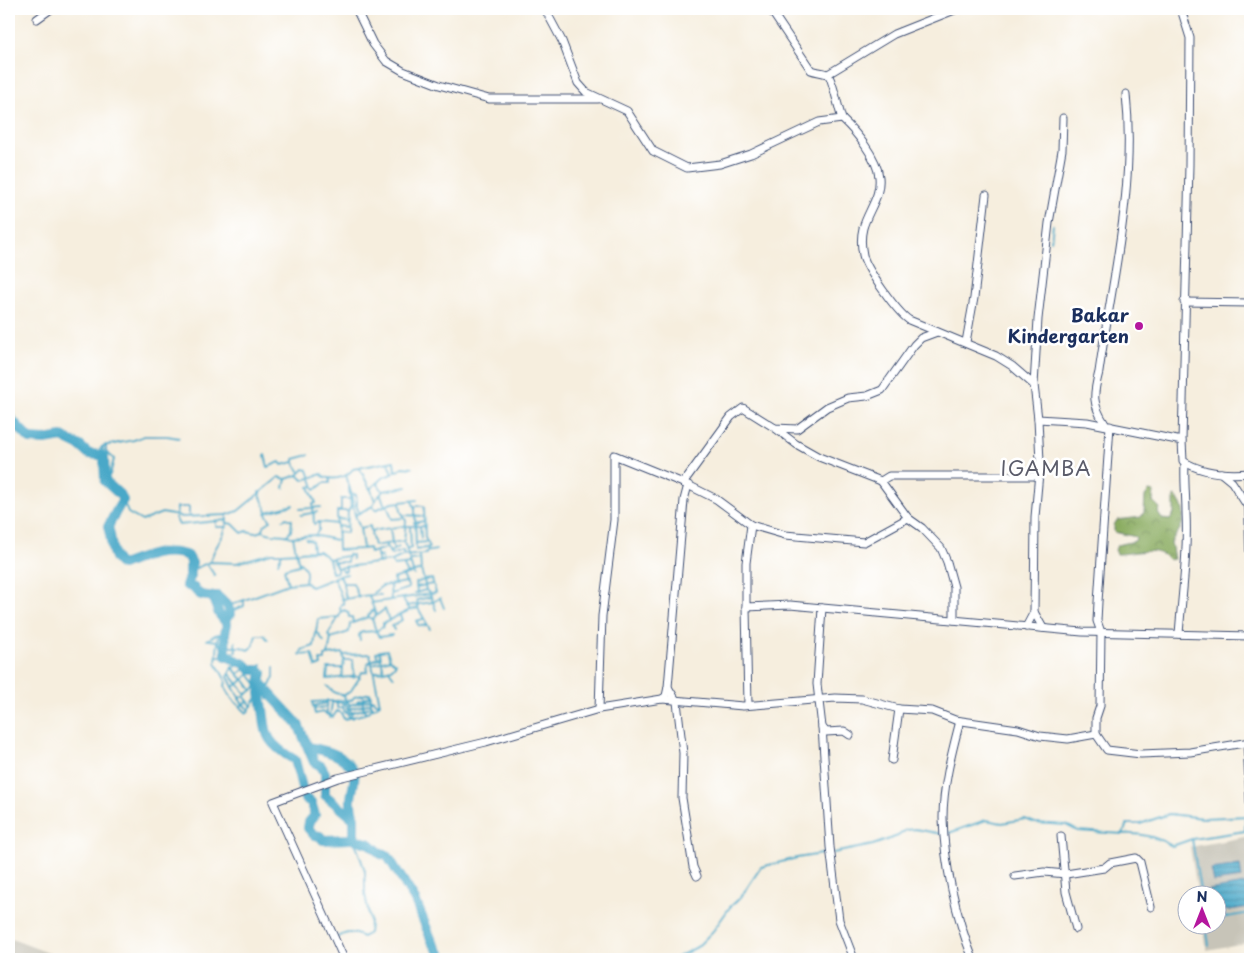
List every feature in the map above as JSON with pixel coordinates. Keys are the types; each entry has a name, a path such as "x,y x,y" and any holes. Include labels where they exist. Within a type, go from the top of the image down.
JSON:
{"street":[{"path":"37,19 51,9"},
{"path":"356,9 373,44 386,61 403,71 439,85 489,99 604,99"},
{"path":"545,9 562,41 578,83 586,92 627,111 653,152 687,168 720,164 751,154 819,122 842,119"},
{"path":"770,9 811,70 828,74 832,78 835,100 842,119 863,141 879,176 874,206 863,227 861,242 863,257 900,314 937,332 966,342 1012,366 1034,385"},
{"path":"828,74 894,34 957,9"},
{"path":"1181,9 1190,38 1189,165 1184,302 1183,461 1193,468 1221,473 1249,473 1250,575"},
{"path":"1126,94 1128,113 1125,205 1100,372 1094,395 1097,411 1108,425 1098,602 1098,621 1101,632 1100,706 1096,718 1096,734 1107,750 1141,754 1190,752 1248,742 1250,803"},
{"path":"1026,627 1034,612 1035,517 1039,476 1038,419 1034,385 1038,318 1049,223 1062,150 1063,118"},
{"path":"966,342 974,298 986,195"},
{"path":"1184,302 1250,303"},
{"path":"775,428 797,429 827,407 848,398 867,396 882,390 896,367 914,345 922,338 937,332"},
{"path":"662,700 666,696 668,687 686,484 731,417 743,408 796,444 819,457 881,481 908,518 922,528 941,548 954,587 954,620"},
{"path":"1038,419 1108,425 1182,441"},
{"path":"599,709 602,616 614,520 614,455 686,484 716,499 751,524 785,535 864,542 908,518"},
{"path":"1179,634 1185,562 1186,513 1183,486 1186,463"},
{"path":"1221,473 1236,487 1250,511"},
{"path":"881,481 888,476 1039,476"},
{"path":"748,705 746,564 751,524"},
{"path":"746,607 790,604 1082,632 1250,636"},
{"path":"822,608 818,684 821,699 831,853 839,920 854,959"},
{"path":"1034,612 1043,628"},
{"path":"668,687 677,702 683,753 682,798 693,867 698,876"},
{"path":"344,959 273,802 338,778 486,742 599,709 662,700 748,705 821,699 862,699 899,708 932,711 960,721 1068,739 1096,734"},
{"path":"892,760 899,708"},
{"path":"960,721 946,784 945,834 953,900 973,959"},
{"path":"822,727 826,732 844,731 850,735"},
{"path":"1061,836 1066,874 1066,892 1076,929"},
{"path":"1015,876 1044,872 1066,874 1104,868 1110,863 1136,858 1140,862 1151,907"}],"shaded area":[{"path":"1250,836 1250,942 1207,950 1205,936 1226,936 1226,886 1196,886 1190,847"},
{"path":"9,938 59,957 62,959 9,959"}],"green space":[{"path":"1149,491 1154,492 1153,501 1160,508 1158,513 1162,519 1170,520 1174,513 1174,496 1182,506 1182,525 1171,542 1174,559 1169,560 1164,555 1145,551 1117,554 1115,550 1117,545 1135,541 1136,537 1114,532 1114,525 1117,520 1141,517 1144,512 1145,496"}],"water":[{"path":"1240,865 1242,878 1214,882 1211,869"},
{"path":"1250,883 1250,907 1226,911 1226,887"}],"waterway":[{"path":"1051,241 1053,225"},
{"path":"9,417 30,439 45,440 62,437 80,446 89,454 101,455 104,458 105,481 123,500 108,527 113,553 118,562 122,565 146,556 171,552 188,556 192,563 189,570 191,576 186,585 194,588 202,595 212,596 219,614 227,624 225,633 226,656 245,664 251,670 259,670 262,673 260,683 298,724 314,762 321,766 325,773 325,795 354,819 354,839 370,844 381,854 387,855 415,900 432,941 444,959"},
{"path":"96,454 103,446 134,440 144,436 179,438"},
{"path":"105,478 110,475 114,459 106,452 106,445"},
{"path":"103,446 104,458"},
{"path":"265,455 268,467 280,462 282,465 294,462 294,459 309,455"},
{"path":"227,515 238,511 279,477 286,479 298,475 303,480 322,474 327,478 335,478 347,475 353,469 394,461 395,471 400,470 402,467 412,468"},
{"path":"294,462 299,471"},
{"path":"388,462 392,474"},
{"path":"298,475 304,469 308,470 315,490 324,483 330,483 330,479"},
{"path":"360,469 370,489 382,478 395,471"},
{"path":"346,475 351,493 356,495 357,504"},
{"path":"284,488 286,479"},
{"path":"377,483 383,491"},
{"path":"313,486 309,487 316,503 313,504 314,524 319,522"},
{"path":"371,490 375,501 383,491 407,487"},
{"path":"349,488 351,508"},
{"path":"259,492 267,512"},
{"path":"351,493 355,515 373,506"},
{"path":"381,495 385,506"},
{"path":"341,511 341,499 349,499"},
{"path":"123,500 128,513 142,521 162,513 183,517 227,515 225,529 210,562"},
{"path":"375,501 373,506 375,510 392,503 417,500"},
{"path":"412,501 415,509 416,550 430,547"},
{"path":"400,502 401,511 406,521 404,541 414,575"},
{"path":"353,504 348,511 337,511 338,550 363,549 360,528"},
{"path":"356,504 359,513"},
{"path":"263,531 264,525 271,521 266,514 267,512 293,505"},
{"path":"387,505 392,519 404,518"},
{"path":"414,506 424,506 425,538 430,547 426,552"},
{"path":"189,517 189,507 177,507 176,519 179,525 227,520"},
{"path":"300,509 321,507"},
{"path":"337,532 347,533 348,511"},
{"path":"301,515 317,512"},
{"path":"355,515 360,528 370,526 371,531 404,526 425,526"},
{"path":"404,515 423,516"},
{"path":"283,520 286,518 292,520 291,531 287,535"},
{"path":"337,519 347,520"},
{"path":"216,520 216,527 227,527"},
{"path":"414,523 424,521"},
{"path":"315,535 319,530 319,522 337,524"},
{"path":"227,523 233,524 242,533 247,531 255,533 263,531 291,537 313,535 336,540"},
{"path":"337,526 346,527"},
{"path":"408,549 411,548 410,526"},
{"path":"420,526 421,538"},
{"path":"390,528 392,543 404,541"},
{"path":"371,532 374,546 392,543 394,549"},
{"path":"293,537 299,565 284,569 288,584 305,582 311,587 334,578 344,604 341,604 341,613 344,610 348,612 349,617 352,617 353,623"},
{"path":"278,563 282,553 313,551 312,541 306,539"},
{"path":"416,543 427,542"},
{"path":"385,544 391,555 403,551 404,556"},
{"path":"390,552 399,547"},
{"path":"363,549 369,548 370,553 376,551 379,563"},
{"path":"376,551 386,548"},
{"path":"337,568 392,561 402,556 426,554 426,552 436,550"},
{"path":"313,551 319,551 329,559 352,555 352,559"},
{"path":"189,571 210,562 237,563 271,553 282,553"},
{"path":"333,562 347,562 348,554"},
{"path":"404,566 408,574 421,570 420,555"},
{"path":"378,557 381,556 383,562"},
{"path":"329,559 332,573 337,572 332,558"},
{"path":"411,560 420,559"},
{"path":"299,562 306,571 305,582"},
{"path":"392,562 394,566 411,564"},
{"path":"207,564 215,576"},
{"path":"341,568 342,571 346,571 346,566"},
{"path":"421,570 424,580 432,579 436,593 430,594 436,610"},
{"path":"334,577 347,574"},
{"path":"395,584 393,579 408,574"},
{"path":"340,576 343,583 353,583 359,598"},
{"path":"391,594 409,588 403,576"},
{"path":"371,603 430,594 426,590 424,580 416,583 417,593"},
{"path":"373,593 382,586 407,582"},
{"path":"228,606 288,584"},
{"path":"343,584 346,599"},
{"path":"416,587 433,584"},
{"path":"390,585 391,600"},
{"path":"415,593 426,590"},
{"path":"343,599 381,595"},
{"path":"212,596 217,596 228,606 230,614 224,619"},
{"path":"369,596 376,615"},
{"path":"403,599 410,610 418,608 417,600 431,597"},
{"path":"406,606 433,602 440,598 444,608"},
{"path":"229,612 244,606 244,600"},
{"path":"418,608 430,629"},
{"path":"368,616 374,609"},
{"path":"331,638 349,632 350,624 368,617 372,619 385,609 389,621 383,623 383,627 376,631 379,637 392,635"},
{"path":"389,620 410,610"},
{"path":"339,617 318,619 314,646 302,650 300,655 312,654 316,667 321,665 320,660 325,660 325,656 328,655 331,638 328,635 341,613"},
{"path":"394,630 392,626 402,620 400,616"},
{"path":"360,640 359,635 362,632 376,631 372,619"},
{"path":"423,619 416,621 419,626 427,625"},
{"path":"207,640 215,635 225,633"},
{"path":"315,633 318,633 324,642"},
{"path":"209,640 218,641 219,634"},
{"path":"225,647 241,647 248,650 253,646 256,635 264,635 268,640"},
{"path":"218,641 216,663 226,681 225,686 232,699 247,713 260,693 255,688 260,683"},
{"path":"218,641 223,649"},
{"path":"226,653 236,652 235,642"},
{"path":"380,651 387,650 390,659"},
{"path":"343,668 328,668 327,679 360,676 362,672 367,672 368,663 378,658 381,659 380,651 376,653 378,658"},
{"path":"328,655 342,653 343,655 370,654 380,704 366,713 364,714 344,719 341,713 337,711 333,717 323,712 315,714 312,702 352,700 354,697 370,693 372,709"},
{"path":"343,655 344,660 353,660 354,678"},
{"path":"217,656 226,656"},
{"path":"373,664 390,659 396,664 391,669 384,671"},
{"path":"342,677 344,660"},
{"path":"238,674 245,669 240,665 241,663"},
{"path":"375,672 384,671 382,663"},
{"path":"259,670 262,664"},
{"path":"233,687 228,677 232,667 240,665"},
{"path":"232,667 243,680"},
{"path":"248,667 245,669 258,686"},
{"path":"268,690 274,677 274,667"},
{"path":"389,670 394,677"},
{"path":"229,673 238,684 233,687 240,699"},
{"path":"248,675 244,679 252,690"},
{"path":"344,695 350,692 360,677"},
{"path":"244,679 238,684 246,694"},
{"path":"263,686 260,693 267,732 275,745 295,760 305,799 311,802 315,815 309,822 308,828 314,835 320,836 323,840 351,839"},
{"path":"327,686 335,693 344,695 349,718"},
{"path":"252,706 244,696 255,688"},
{"path":"363,695 363,706 366,713"},
{"path":"240,707 243,704 239,699 243,696"},
{"path":"357,701 371,696"},
{"path":"349,705 373,699 376,703 380,703"},
{"path":"327,700 327,715"},
{"path":"248,701 243,704 249,710"},
{"path":"348,701 352,718"},
{"path":"332,702 345,703"},
{"path":"313,706 327,703"},
{"path":"330,717 332,703"},
{"path":"337,703 337,708 343,707"},
{"path":"342,703 345,713 347,713"},
{"path":"349,709 371,703"},
{"path":"350,713 373,706"},
{"path":"314,709 326,707"},
{"path":"308,747 335,754 351,767 354,773 351,799 354,819"},
{"path":"946,834 986,820 1002,823 1025,819 1035,823 1066,825 1078,831 1123,834 1127,824 1140,824 1169,814 1203,818 1248,816"},
{"path":"1123,834 1149,836 1172,846 1192,839 1245,831 1245,819"},
{"path":"833,853 873,845 898,836 906,830 915,829 942,834"},
{"path":"337,938 347,933 363,937 369,933 370,921 365,894 365,871 354,839"},
{"path":"1192,839 1199,886"},
{"path":"674,959 697,947 713,931 730,907 741,897 761,867 828,853"},
{"path":"1226,917 1250,913"},
{"path":"1208,936 1209,945"}],"place":[{"name":"Bakar Kindergarten","path":"1139,326"}],"district":[{"name":"IGAMBA","path":"1046,469"}]}
